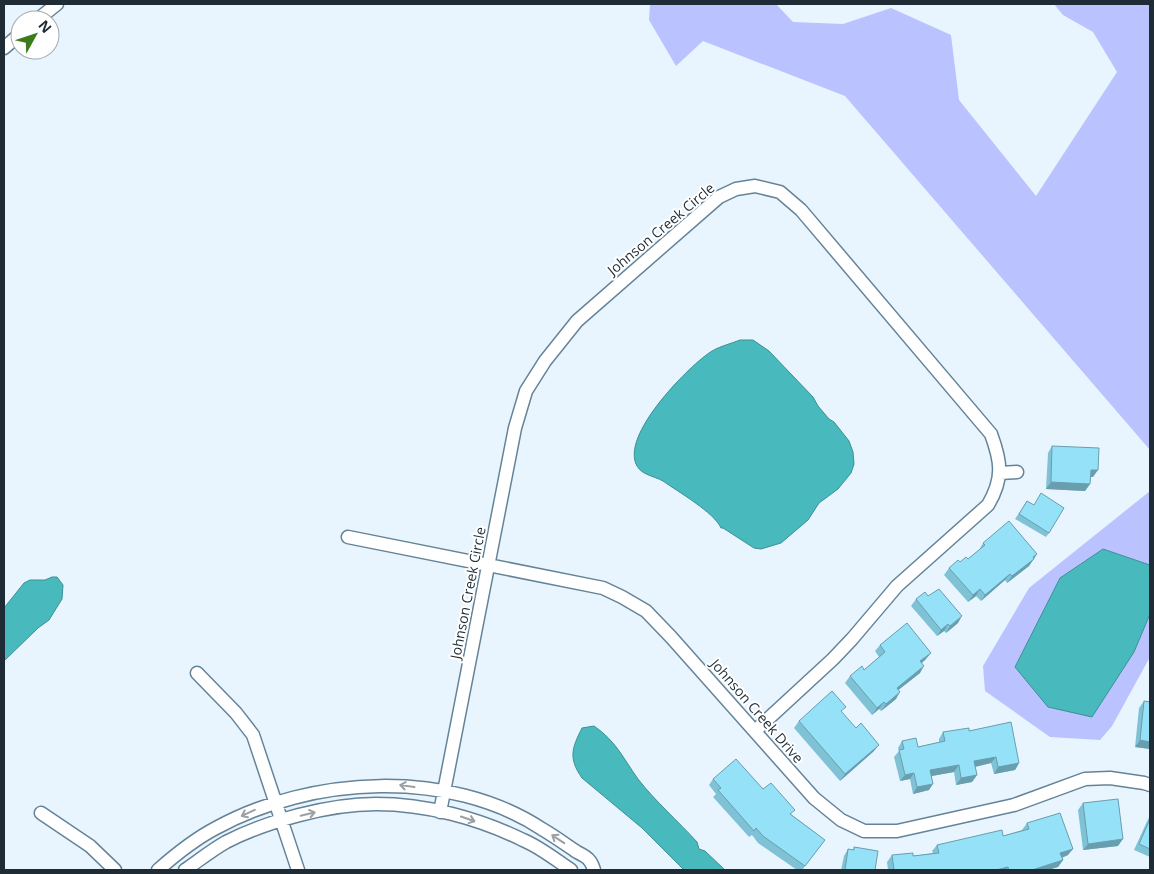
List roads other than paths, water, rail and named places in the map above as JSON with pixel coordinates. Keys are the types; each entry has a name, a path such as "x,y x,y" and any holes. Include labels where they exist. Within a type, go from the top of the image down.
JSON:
{"street":[{"name":"Johnson Creek Circle","path":"440,812 515,428 526,391 545,361 577,321 719,197 736,189 755,186 780,192 801,210 991,434 998,453 1000,473 996,491 988,505 897,586 839,653 755,731"},
{"path":"1000,473 1017,472"},
{"name":"Johnson Creek Drive","path":"348,537 603,588 622,597 646,611 814,798 841,820 864,831 897,831 986,812 1014,805 1085,779 1110,778 1144,782 1150,785"},
{"path":"197,673 236,713 253,735 298,870"},
{"path":"158,870 215,828 261,807 339,788 397,785 468,797 504,808 535,824 589,860 594,870"},
{"path":"185,870 224,843 257,828 342,807 376,804 423,808 461,817 524,840 571,870"},
{"path":"41,813 90,846 115,870"}]}
